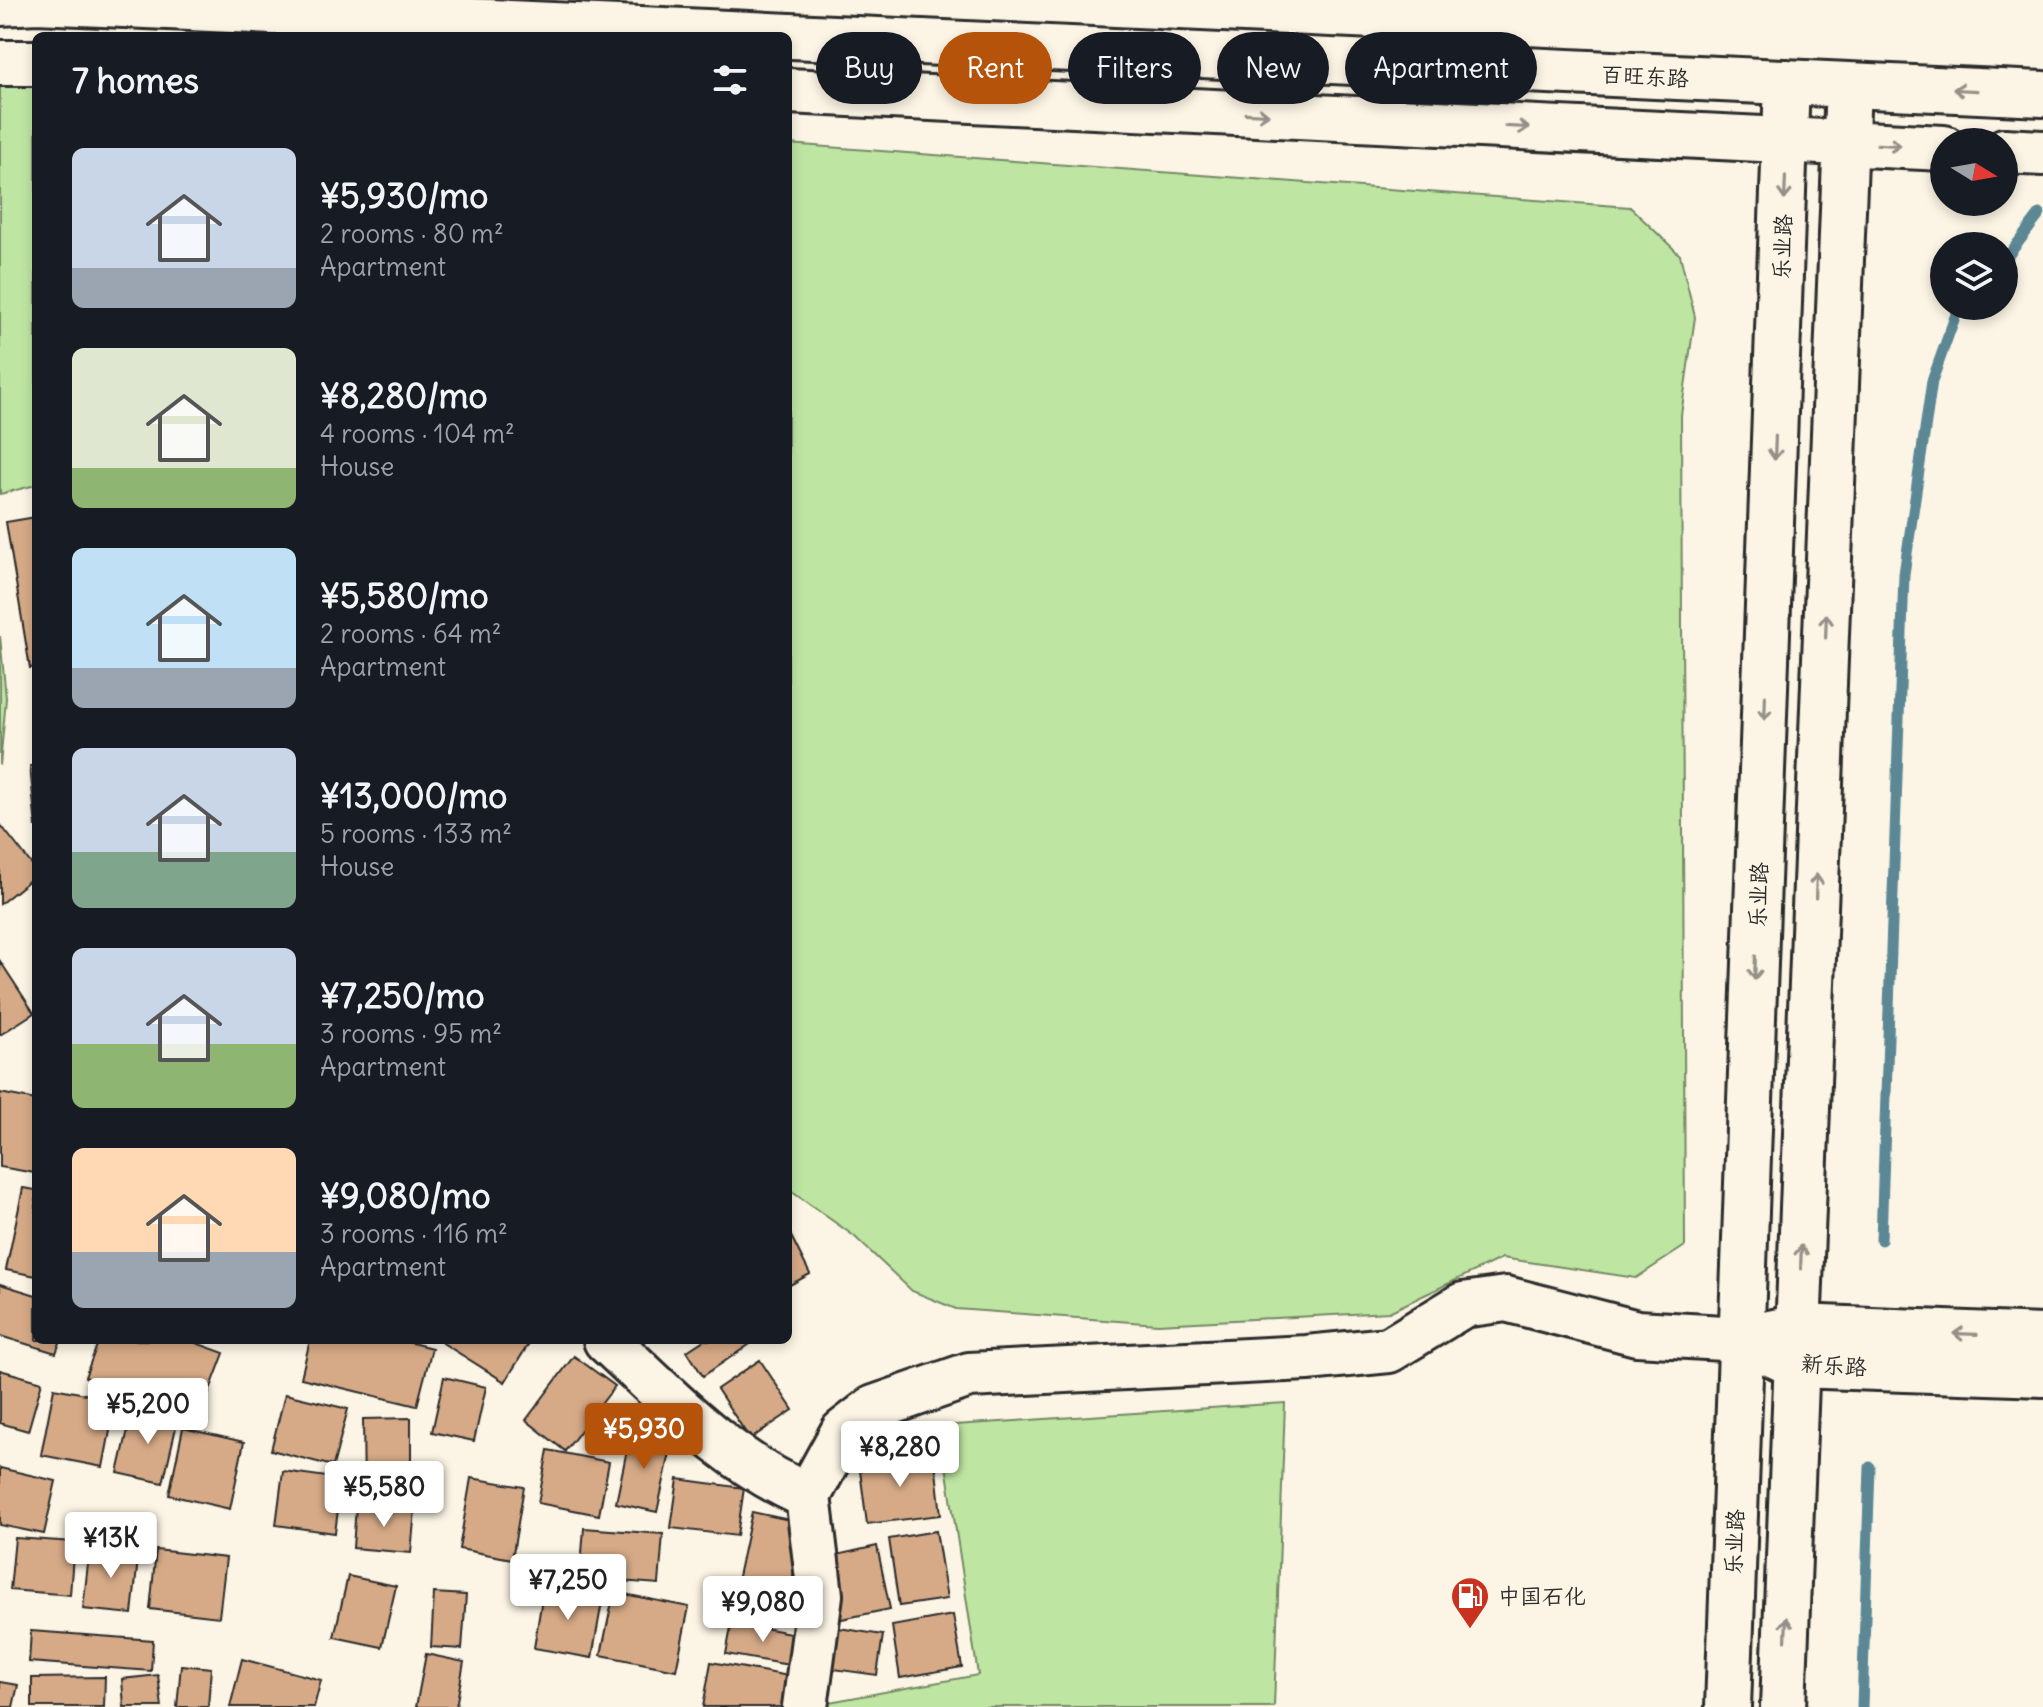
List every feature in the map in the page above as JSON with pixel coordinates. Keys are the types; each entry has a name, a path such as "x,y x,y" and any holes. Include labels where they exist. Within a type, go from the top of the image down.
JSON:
{"main road":[{"name":"百旺东路","path":"0,3 69,2 713,32"},
{"name":"百旺东路","path":"792,36 2043,94"},
{"path":"0,63 32,63"},
{"name":"乐业路","path":"1728,1707 1787,82"},
{"path":"1783,1707 1848,85"},
{"path":"792,91 1930,147"},
{"path":"2018,152 2043,153"},
{"name":"新乐路","path":"808,1496 843,1432 874,1408 969,1375 1307,1358 1389,1350 1463,1305 1506,1299 1637,1333 1741,1339 2043,1374"},
{"name":"新乐路","path":"1797,1346 2043,1337"},
{"path":"610,1344 723,1448 782,1485 808,1496 820,1595 805,1707"}],"green space":[{"path":"0,87 32,87 32,486 0,494"},
{"path":"792,144 1630,207 1680,255 1695,317 1681,415 1685,1246 1636,1278 1502,1258 1389,1312 1158,1324 956,1309 912,1291 854,1236 792,1192"},
{"path":"0,636 6,698 0,766"},
{"path":"1285,1403 1274,1707 829,1707 829,1702 978,1675 940,1426"}],"building":[{"path":"32,518 32,668 30,668 6,522"},
{"path":"0,824 32,865 32,878 0,904"},
{"path":"0,961 32,1014 0,1035"},
{"path":"0,1093 32,1099 32,1172 0,1167"},
{"path":"23,1188 32,1189 32,1275 6,1270"},
{"path":"792,1238 810,1274 792,1284"},
{"path":"0,1284 32,1294 32,1344 59,1344 56,1353 0,1336"},
{"path":"97,1344 199,1344 224,1353 199,1419 85,1377"},
{"path":"309,1344 416,1344 432,1348 417,1406 301,1378"},
{"path":"444,1344 529,1344 505,1382"},
{"path":"698,1344 750,1344 703,1376 687,1351"},
{"path":"574,1356 615,1386 565,1451 526,1420"},
{"path":"760,1360 793,1410 750,1439 717,1389"},
{"path":"0,1370 42,1382 28,1431 0,1423"},
{"path":"444,1377 486,1387 474,1441 432,1432"},
{"path":"54,1388 116,1400 103,1467 41,1455"},
{"path":"285,1394 348,1409 333,1466 271,1450"},
{"path":"133,1408 178,1419 163,1483 118,1473"},
{"path":"411,1418 411,1492 364,1493 363,1419"},
{"path":"183,1428 244,1442 230,1509 169,1495"},
{"path":"631,1430 673,1439 657,1512 616,1503"},
{"path":"548,1450 609,1462 599,1515 538,1503"},
{"path":"934,1453 941,1515 867,1524 859,1463"},
{"path":"0,1468 56,1481 44,1534 0,1525"},
{"path":"283,1471 342,1479 335,1533 276,1525"},
{"path":"471,1478 524,1487 512,1559 459,1549"},
{"path":"678,1479 744,1488 737,1536 671,1528"},
{"path":"356,1505 415,1510 411,1553 353,1548"},
{"path":"752,1512 804,1523 785,1616 732,1604"},
{"path":"584,1528 663,1534 659,1584 580,1578"},
{"path":"936,1531 947,1599 899,1606 889,1539"},
{"path":"15,1538 74,1542 70,1595 10,1590"},
{"path":"90,1545 139,1550 132,1614 83,1609"},
{"path":"877,1546 890,1609 832,1621 819,1559"},
{"path":"156,1550 226,1558 219,1617 150,1609"},
{"path":"348,1576 396,1586 382,1647 334,1637"},
{"path":"544,1586 603,1596 592,1658 534,1648"},
{"path":"614,1592 689,1607 676,1670 601,1655"},
{"path":"434,1593 466,1595 462,1649 431,1647"},
{"path":"953,1615 962,1667 900,1678 892,1626"},
{"path":"732,1622 801,1635 795,1666 726,1654"},
{"path":"839,1628 883,1635 877,1675 833,1669"},
{"path":"31,1631 153,1640 151,1671 29,1662"},
{"path":"426,1654 464,1662 456,1707 416,1707"},
{"path":"242,1659 321,1680 314,1707 230,1707"},
{"path":"711,1662 789,1676 783,1707 703,1707"},
{"path":"181,1665 211,1668 208,1707 177,1707"},
{"path":"158,1675 162,1707 124,1707 122,1679"},
{"path":"105,1677 104,1707 32,1707 32,1678"},
{"path":"0,1682 18,1685 13,1707 0,1707"}],"waterway":[{"path":"2018,243 2040,214"},
{"path":"1881,1240 1904,574 1932,381 1954,320"},
{"path":"1862,1707 1870,1467"}],"place":[{"name":"中国石化","path":"1470,1630"}]}
